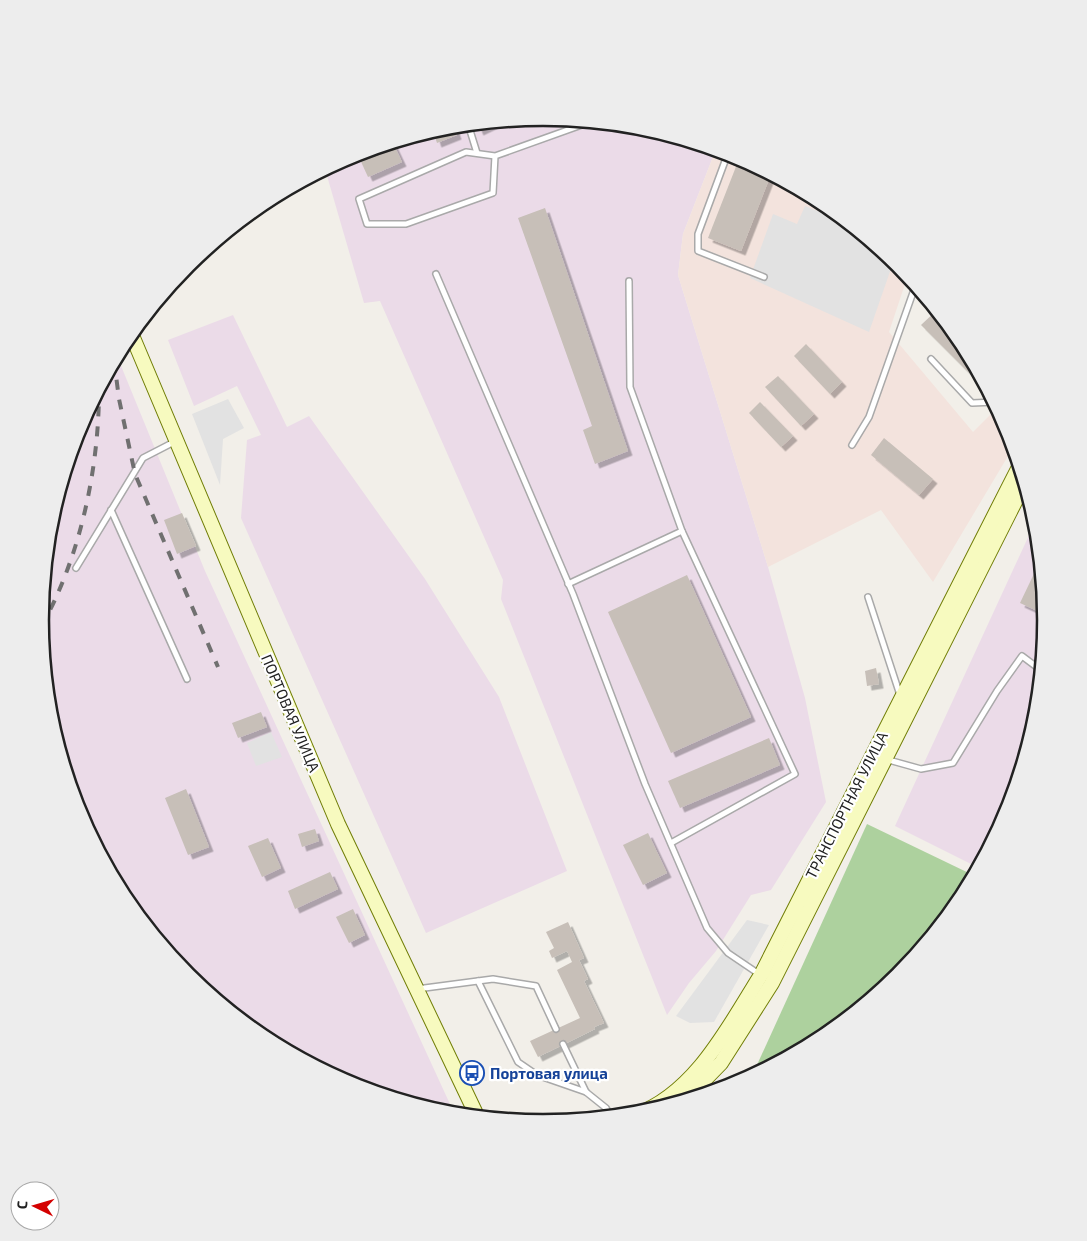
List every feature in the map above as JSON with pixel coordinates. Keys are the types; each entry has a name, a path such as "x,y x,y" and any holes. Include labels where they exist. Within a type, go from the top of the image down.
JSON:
{"main road":[{"name":"ПОРТОВАЯ УЛИЦА","path":"135,342 338,824 475,1110"},
{"name":"ТРАНСПОРТНАЯ УЛИЦА","path":"660,1101 691,1077 766,979 906,701 1016,474"},
{"name":"ТРАНСПОРТНАЯ УЛИЦА","path":"693,1092 721,1063 885,759 906,701 1021,490"}],"lane":[{"path":"494,156 493,193 406,224 367,224 358,199 466,152 494,156 576,127"},
{"path":"470,131 477,154"},
{"path":"725,160 698,234 698,251 764,277"},
{"path":"436,274 568,584 646,784 707,928 728,953 766,979"},
{"path":"629,281 630,387 682,530 795,774 671,843"},
{"path":"852,446 869,417 913,292"},
{"path":"931,359 972,404 987,403"},
{"path":"76,568 143,458 176,441"},
{"path":"111,510 187,680"},
{"path":"568,584 682,530"},
{"path":"868,597 906,701"},
{"path":"885,759 921,769 953,763 997,691 1022,656 1036,666"},
{"path":"417,989 493,979 536,986 556,1029"},
{"path":"478,981 518,1062 537,1075 586,1092 608,1111"},
{"path":"564,1044 586,1092"}],"shaded area":[{"path":"544,126 608,130 640,135 713,156 683,234 678,275 768,567 805,698 826,802 771,890 751,895 716,951 689,983 667,1015 501,599 503,580 380,301 364,303 327,176 354,163 384,152 447,135 511,127"},
{"path":"713,156 762,177 818,209 870,249 905,284 889,332 973,432 992,413 1009,454 933,582 881,510 768,567 678,275 683,234"},
{"path":"805,206 825,214 845,228 891,269 869,332 750,278 773,214 797,224"},
{"path":"233,315 287,427 309,416 425,579 499,697 567,871 426,933 241,518 247,440 261,435 237,386 194,406 168,340"},
{"path":"120,364 205,571 451,1107 384,1089 354,1078 296,1049 242,1013 194,970 151,922 115,868 86,810 75,780 58,717 50,653 50,588 58,524 75,461 86,431"},
{"path":"228,399 244,428 223,439 220,485 192,414"},
{"path":"1030,532 1037,588 1038,620 1034,685 1021,749 1001,810 973,865 895,826"},
{"path":"271,732 282,757 256,766 247,743"},
{"path":"747,920 769,925 714,1022 690,1023 676,1016"}],"green space":[{"path":"867,824 969,873 936,922 915,947 870,992 818,1032 791,1049 756,1067"}],"building":[{"path":"457,134 457,135 437,143 435,138"},
{"path":"396,149 402,162 368,177 360,161"},
{"path":"737,165 769,180 741,251 708,238"},
{"path":"545,208 628,451 595,464 583,430 592,426 518,218"},
{"path":"932,314 955,346 975,379 921,325"},
{"path":"806,344 842,382 830,394 794,356"},
{"path":"778,376 814,414 801,426 765,387"},
{"path":"760,402 793,436 781,447 749,413"},
{"path":"884,438 933,479 919,495 871,455"},
{"path":"182,513 196,546 177,554 164,520"},
{"path":"1035,571 1038,611 1020,603"},
{"path":"687,575 751,717 671,753 608,612"},
{"path":"876,668 879,684 867,686 865,671"},
{"path":"261,712 267,727 238,738 232,723"},
{"path":"769,738 780,765 680,808 668,781"},
{"path":"186,789 209,847 188,855 165,798"},
{"path":"315,829 319,841 302,847 298,834"},
{"path":"648,833 667,873 643,885 623,845"},
{"path":"268,838 281,868 262,877 248,846"},
{"path":"330,872 338,889 295,909 288,891"},
{"path":"353,909 365,935 349,943 336,917"},
{"path":"568,922 584,958 579,960 588,979 584,981 604,1023 538,1057 530,1041 580,1018 557,970 572,962 567,951 552,958 549,951 554,948 546,932"}],"railway":[{"path":"116,372 119,399 135,474 218,667"},
{"path":"49,611 67,572 85,512 95,451 98,405"}],"place":[{"name":"Портовая улица","path":"472,1073"}]}
